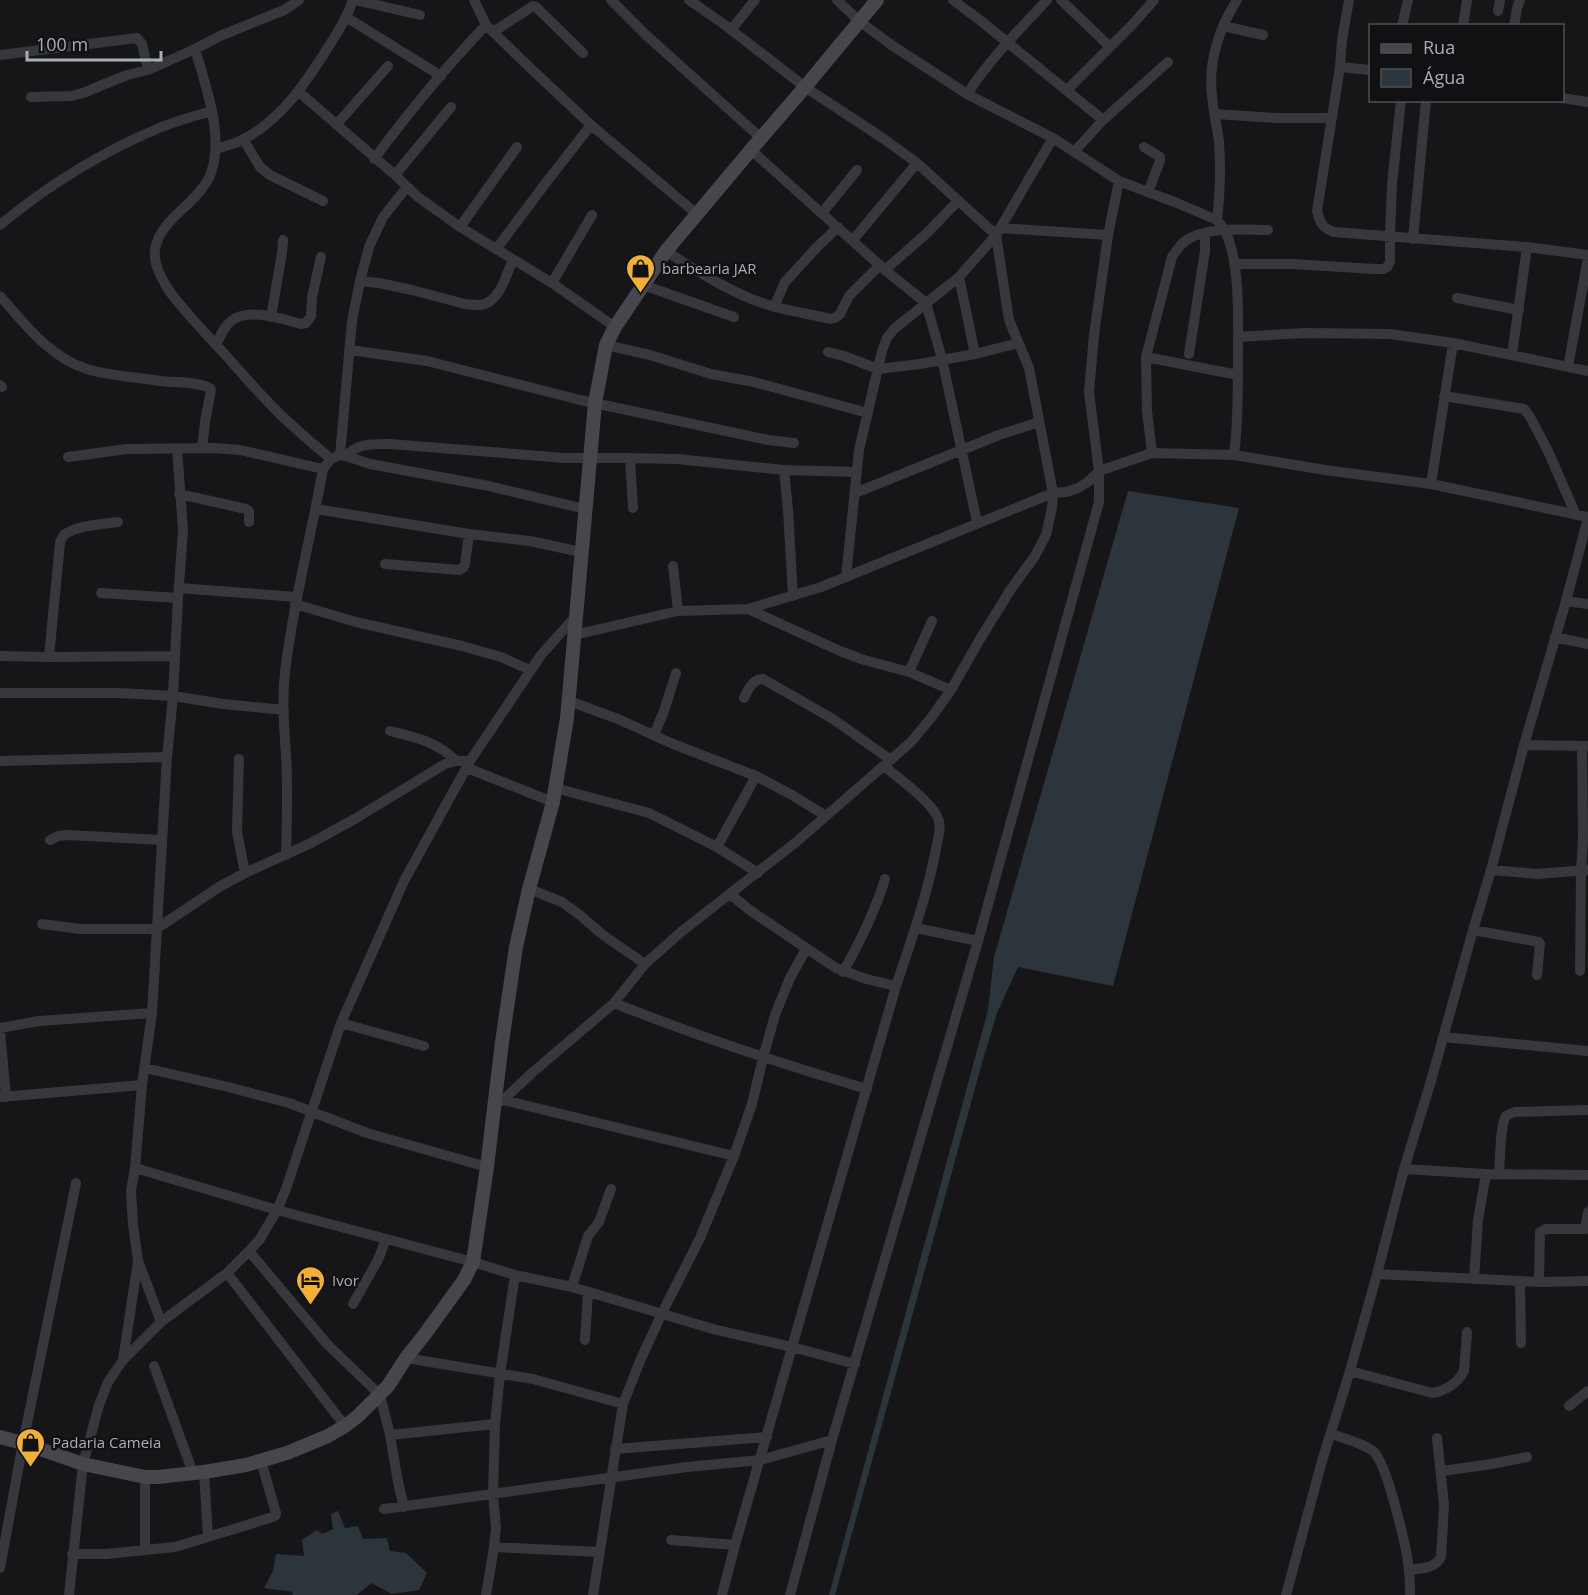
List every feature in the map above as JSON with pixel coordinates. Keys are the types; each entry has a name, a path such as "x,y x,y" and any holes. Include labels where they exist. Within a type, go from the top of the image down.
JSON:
{"street":[{"path":"31,98 71,96 127,75 148,70 220,36 284,10 299,0"},
{"path":"216,149 243,139 279,113 299,92 338,31 354,0 420,15"},
{"path":"474,0 490,29 591,125 698,215"},
{"path":"611,0 654,43 760,138"},
{"path":"688,0 805,87 917,163 958,201 998,231 1108,235"},
{"path":"731,30 755,0"},
{"path":"837,0 859,21 893,46 967,94 1053,138 1119,181 1217,220 1225,231 1234,264 1238,307 1239,402 1234,455"},
{"path":"0,1437 83,1464 145,1477 198,1473 261,1461 287,1453 328,1436 358,1416 388,1386 406,1358 458,1291 473,1262 498,1103 501,1042 516,947 554,795 569,701 595,403 606,345 615,327 666,251 877,0"},
{"path":"953,0 1103,120"},
{"path":"967,94 980,74 1007,42 1047,0"},
{"path":"1061,0 1109,46"},
{"path":"1067,90 1154,0"},
{"path":"1217,220 1220,176 1219,143 1212,95 1212,75 1215,47 1222,26 1237,0"},
{"path":"1349,0 1341,40 1340,67 1317,211 1320,222 1326,229 1334,232 1527,247 1588,257 1568,367"},
{"path":"1402,24 1408,0"},
{"path":"1463,24 1467,0"},
{"path":"1514,24 1520,0"},
{"path":"374,159 404,119 460,53 490,29 532,6 536,7 583,53"},
{"path":"346,17 441,76"},
{"path":"1222,26 1263,35"},
{"path":"0,55 137,38 142,44 148,70"},
{"path":"195,49 212,111 216,149 208,179 194,198 170,221 155,247 154,258 157,269 169,291 274,408 339,456 489,486 585,509"},
{"path":"1074,152 1103,120 1168,62"},
{"path":"337,124 388,66"},
{"path":"1340,67 1369,70"},
{"path":"299,92 395,175 417,197 552,283 615,327"},
{"path":"1564,98 1588,102"},
{"path":"1234,264 1292,264 1375,269 1388,266 1392,184 1401,102"},
{"path":"1413,239 1426,102"},
{"path":"395,175 451,106"},
{"path":"0,225 30,201 116,148 161,128 212,111"},
{"path":"1215,114 1276,118 1332,118"},
{"path":"497,248 591,125"},
{"path":"846,577 859,450 886,338 959,277 998,231 1053,138"},
{"path":"243,139 260,167 270,175 322,201"},
{"path":"460,226 517,147"},
{"path":"1144,147 1160,157 1148,192"},
{"path":"751,150 926,303 942,359 978,522"},
{"path":"853,240 917,163"},
{"path":"822,213 857,170"},
{"path":"790,1595 832,1440 978,941 1099,502 1099,471 1089,392 1108,235 1119,181"},
{"path":"339,456 352,321 360,281 369,247 383,217 407,187"},
{"path":"666,251 703,275 741,295 774,307 831,319 840,314 849,296 927,233 958,201"},
{"path":"552,283 592,215"},
{"path":"774,307 785,282 838,227"},
{"path":"1152,453 1147,411 1146,357 1172,257 1181,244 1191,237 1225,231 1268,230"},
{"path":"498,1103 614,1003 645,964 681,932 758,873 911,742 951,690 1011,589 1035,556 1046,535 1053,508 1053,493 1029,368 1009,320 998,231"},
{"path":"1189,354 1206,233"},
{"path":"271,317 283,240"},
{"path":"1512,356 1527,247"},
{"path":"216,345 224,328 233,319 243,316 257,314 301,324 306,323 309,320 321,257"},
{"path":"360,281 390,285 465,304 479,305 493,299 513,259"},
{"path":"959,277 975,354"},
{"path":"643,285 734,317"},
{"path":"0,296 27,327 48,346 63,358 86,369 204,385 210,388 202,448"},
{"path":"1457,298 1519,310"},
{"path":"1238,337 1305,333 1390,334 1453,343 1588,371"},
{"path":"828,352 878,369 912,366 1018,343"},
{"path":"1431,484 1453,343"},
{"path":"606,345 868,413"},
{"path":"350,350 427,361 595,403 768,440 794,443"},
{"path":"1146,357 1238,375"},
{"path":"1444,396 1524,409 1548,451 1576,515"},
{"path":"855,493 999,435 1039,422"},
{"path":"286,855 285,673 296,601 323,469 339,456 374,444 565,458 676,459 784,470 856,472"},
{"path":"68,457 127,449 202,448 240,450 323,469"},
{"path":"161,1322 138,1261 132,1225 131,1191 152,1013 167,757 173,696 183,530 177,449"},
{"path":"574,635 678,611 748,609 822,587 978,522 1053,493 1078,488 1099,471 1152,453 1234,455 1431,484 1588,518 1584,554 1566,601 1524,745 1491,870 1404,1169 1377,1274 1322,1461 1286,1595"},
{"path":"630,458 633,508"},
{"path":"784,470 793,596"},
{"path":"179,494 246,509 250,514 249,522"},
{"path":"316,509 469,534 530,541 581,552"},
{"path":"49,657 60,543 63,536 76,529 118,522"},
{"path":"385,564 459,570 465,564 469,534"},
{"path":"673,566 678,611"},
{"path":"101,593 178,593 296,601 356,622 501,657 531,670"},
{"path":"1566,601 1588,604"},
{"path":"748,609 840,651 909,672 951,690"},
{"path":"69,1595 83,1464 99,1405 108,1382 123,1360 161,1322 226,1273 260,1239 286,1189 340,1023 404,881 469,765 541,655 576,616"},
{"path":"909,672 932,621"},
{"path":"1555,637 1588,644"},
{"path":"0,656 175,656"},
{"path":"654,735 676,672"},
{"path":"722,1595 896,986 916,928 933,864 940,822 935,812 888,763 833,719 763,679 755,681 744,698"},
{"path":"0,693 119,693 173,696 284,710"},
{"path":"569,701 756,776 826,816"},
{"path":"390,732 427,740 449,753 456,761 554,795 649,813 717,847 758,873"},
{"path":"1524,745 1585,746 1580,971"},
{"path":"0,761 167,757"},
{"path":"239,759 237,832 245,873"},
{"path":"42,924 80,929 156,930 219,887 309,844 445,764 456,761"},
{"path":"717,847 756,776"},
{"path":"50,840 58,836 68,836 162,840"},
{"path":"1491,870 1537,874 1584,870"},
{"path":"843,972 870,920 885,879"},
{"path":"529,889 562,902 603,935 645,964"},
{"path":"730,895 806,949 843,972 896,986"},
{"path":"916,928 978,941"},
{"path":"1473,930 1539,942 1537,975"},
{"path":"593,1595 623,1404 662,1313 700,1238 734,1156 752,1104 775,1015 790,978 806,949"},
{"path":"614,1003 763,1058 867,1089"},
{"path":"142,1085 3,1097 0,1030 39,1021 152,1013"},
{"path":"340,1023 424,1046"},
{"path":"1443,1037 1588,1051"},
{"path":"145,1068 228,1086 289,1103 367,1133 487,1167"},
{"path":"498,1103 734,1156"},
{"path":"1499,1174 1503,1127 1509,1114 1588,1110"},
{"path":"135,1168 277,1210 515,1275 572,1287 713,1329 855,1364"},
{"path":"1404,1169 1486,1174 1588,1175"},
{"path":"1474,1280 1478,1220 1486,1174"},
{"path":"0,1568 76,1183"},
{"path":"572,1287 588,1236 599,1221 611,1189"},
{"path":"1539,1282 1540,1232 1546,1229 1585,1229 1587,1212"},
{"path":"353,1304 378,1260 386,1239"},
{"path":"249,1251 327,1344 380,1395 404,1507"},
{"path":"123,1360 138,1261"},
{"path":"226,1273 345,1426"},
{"path":"1377,1274 1474,1280 1588,1281"},
{"path":"486,1595 496,1528 493,1494 495,1424 515,1275"},
{"path":"1520,1281 1521,1343"},
{"path":"585,1340 588,1292"},
{"path":"1350,1371 1437,1393 1456,1382 1464,1371 1467,1332"},
{"path":"406,1358 541,1381 623,1404"},
{"path":"154,1366 198,1473 208,1536"},
{"path":"1569,1406 1588,1391"},
{"path":"390,1435 495,1424"},
{"path":"1331,1434 1373,1451 1380,1459 1396,1507 1409,1570 1410,1595"},
{"path":"615,1449 766,1437"},
{"path":"1409,1570 1434,1566 1441,1557 1444,1505 1437,1438"},
{"path":"384,1509 687,1467 760,1460 832,1440"},
{"path":"1442,1471 1527,1457"},
{"path":"72,1554 106,1554 175,1547 276,1515 261,1461"},
{"path":"145,1477 146,1550"},
{"path":"671,1540 735,1545"},
{"path":"494,1547 598,1552"}],"water":[{"path":"1128,491 1239,508 1113,986 1018,967 997,1013 835,1595 829,1595 988,1010 994,957"},
{"path":"338,1511 345,1528 358,1526 363,1539 387,1538 390,1551 406,1553 427,1573 419,1590 392,1594 371,1583 357,1595 292,1595 293,1592 264,1588 273,1571 276,1554 304,1556 302,1540 317,1530 322,1534 333,1529 331,1514"}],"place":[{"name":"barbearia JAR","path":"641,294"},
{"name":"Ivor","path":"311,1306"},
{"name":"Padaria Cameia","path":"31,1468"}]}
